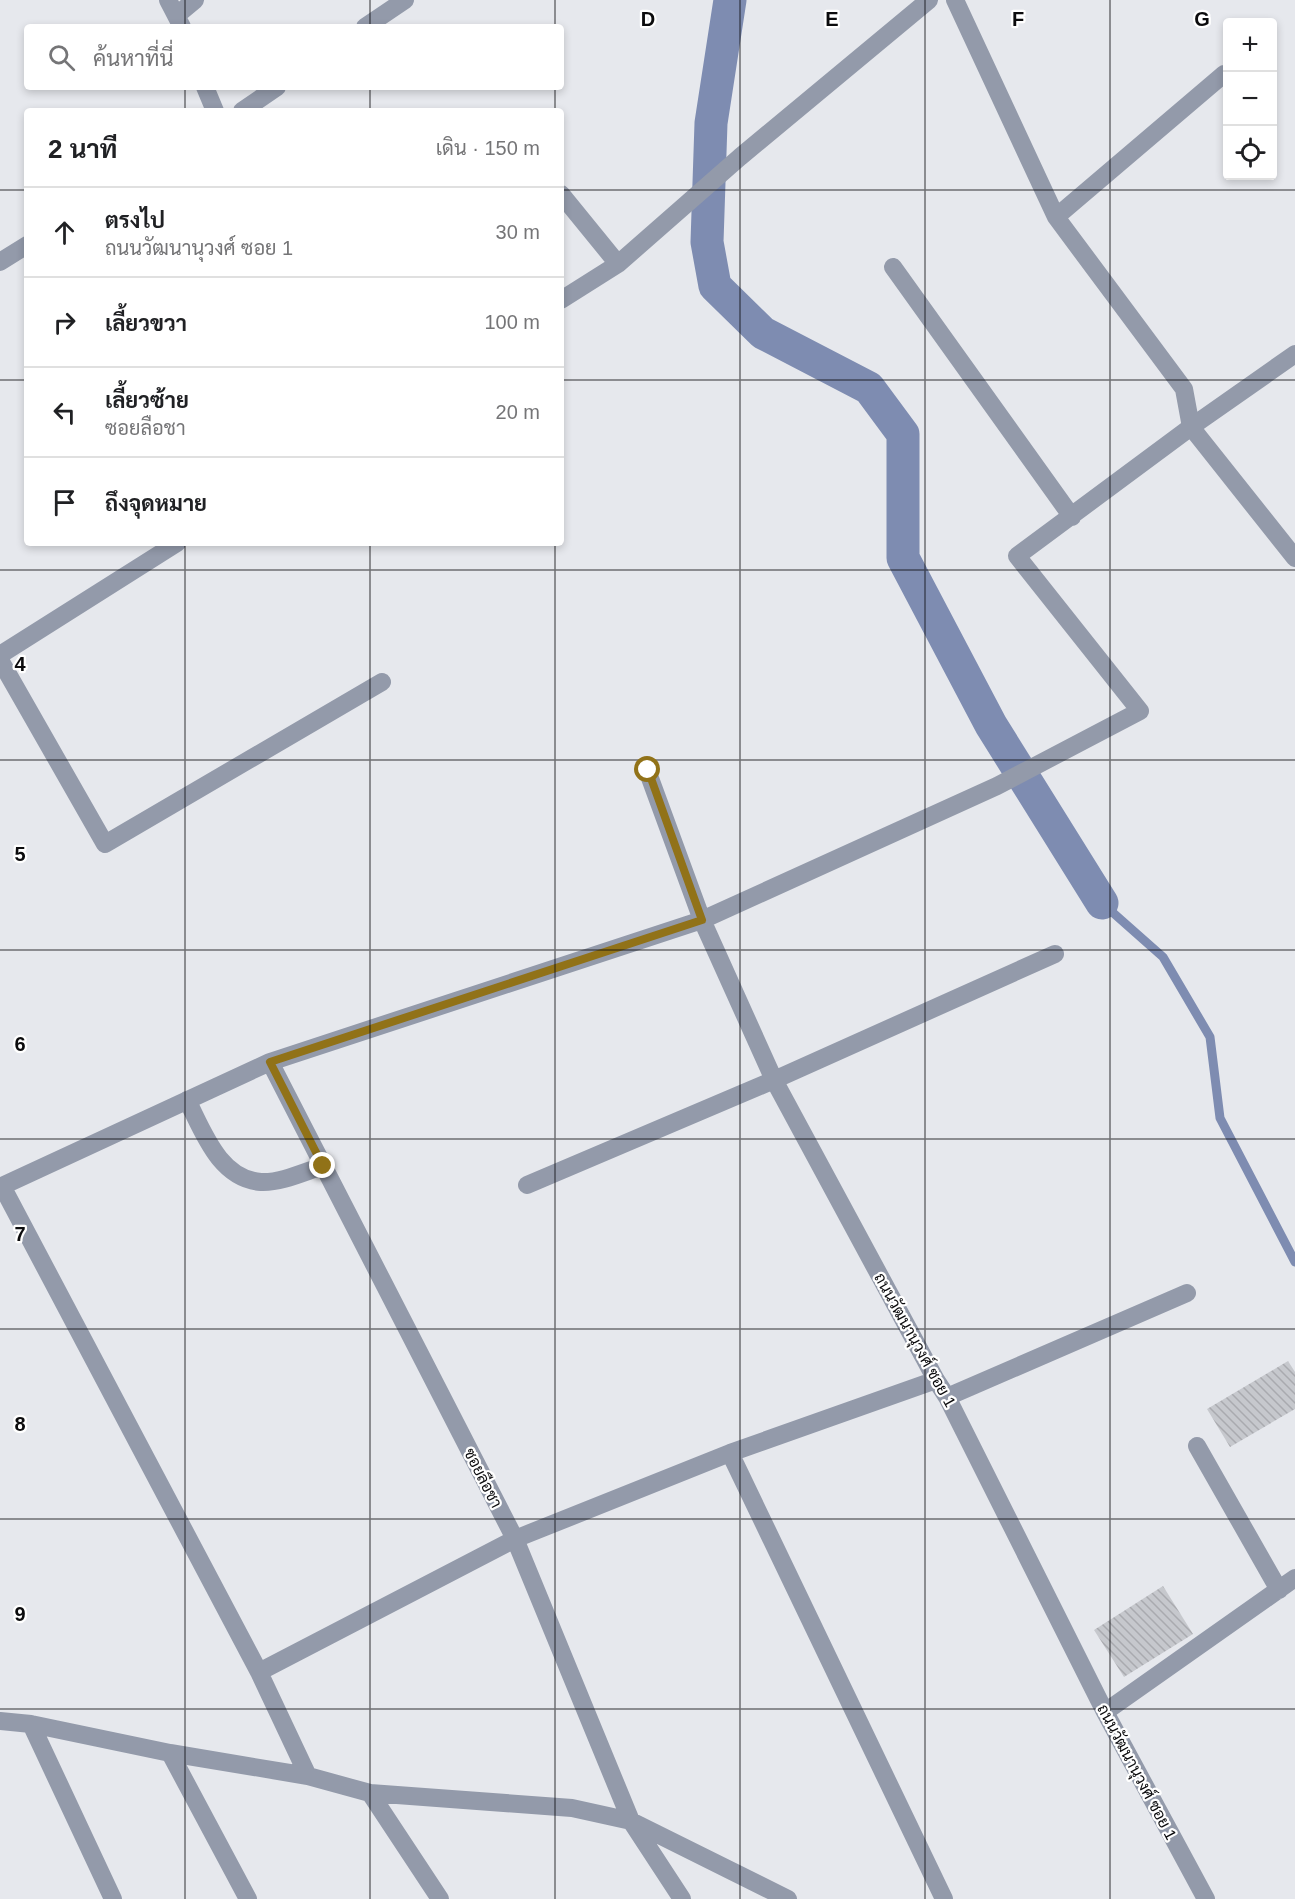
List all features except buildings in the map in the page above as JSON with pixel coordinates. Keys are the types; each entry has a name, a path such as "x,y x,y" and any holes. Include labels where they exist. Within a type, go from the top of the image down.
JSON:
{"street":[{"path":"176,14 195,0"},
{"path":"369,24 405,0"},
{"path":"564,298 618,264 928,0"},
{"path":"956,0 1056,217 1184,389 1191,427 1295,558"},
{"path":"1056,217 1223,75"},
{"path":"207,90 214,108"},
{"path":"246,108 273,90"},
{"path":"564,198 618,264"},
{"path":"0,262 24,247"},
{"path":"893,267 1072,516"},
{"path":"308,1776 259,1671 1,1186 270,1062 702,920 997,786 1140,711 1017,556 1191,427 1295,354"},
{"path":"0,655 172,546"},
{"path":"0,660 105,844 382,681"},
{"name":"ถนนวัฒนานุวงศ์ ซอย 1","path":"648,770 702,920 774,1080 947,1397 1105,1712 1206,1899"},
{"path":"527,1185 774,1080 1055,954"},
{"name":"ซอยลือชา","path":"270,1062 514,1539 631,1821 682,1899"},
{"path":"187,1100 212,1148 229,1169 246,1179 262,1182 283,1179 323,1166"},
{"path":"947,1397 1187,1293"},
{"path":"259,1671 514,1539 730,1453 936,1380"},
{"path":"1197,1446 1279,1590"},
{"path":"730,1453 944,1899"},
{"path":"1105,1712 1295,1578"},
{"path":"0,1721 31,1724 170,1753 308,1776 370,1792 572,1808 631,1821 788,1899"},
{"path":"31,1724 113,1899"},
{"path":"170,1753 248,1899"},
{"path":"370,1792 440,1899"}],"waterway":[{"path":"730,0 711,123 707,242 715,286 763,333 869,388 903,434 903,558 991,725 1102,903"},
{"path":"1102,903 1163,957 1210,1037 1220,1118 1295,1262"}],"route":[{"path":"323,1166 270,1062 702,920 648,770"}]}
